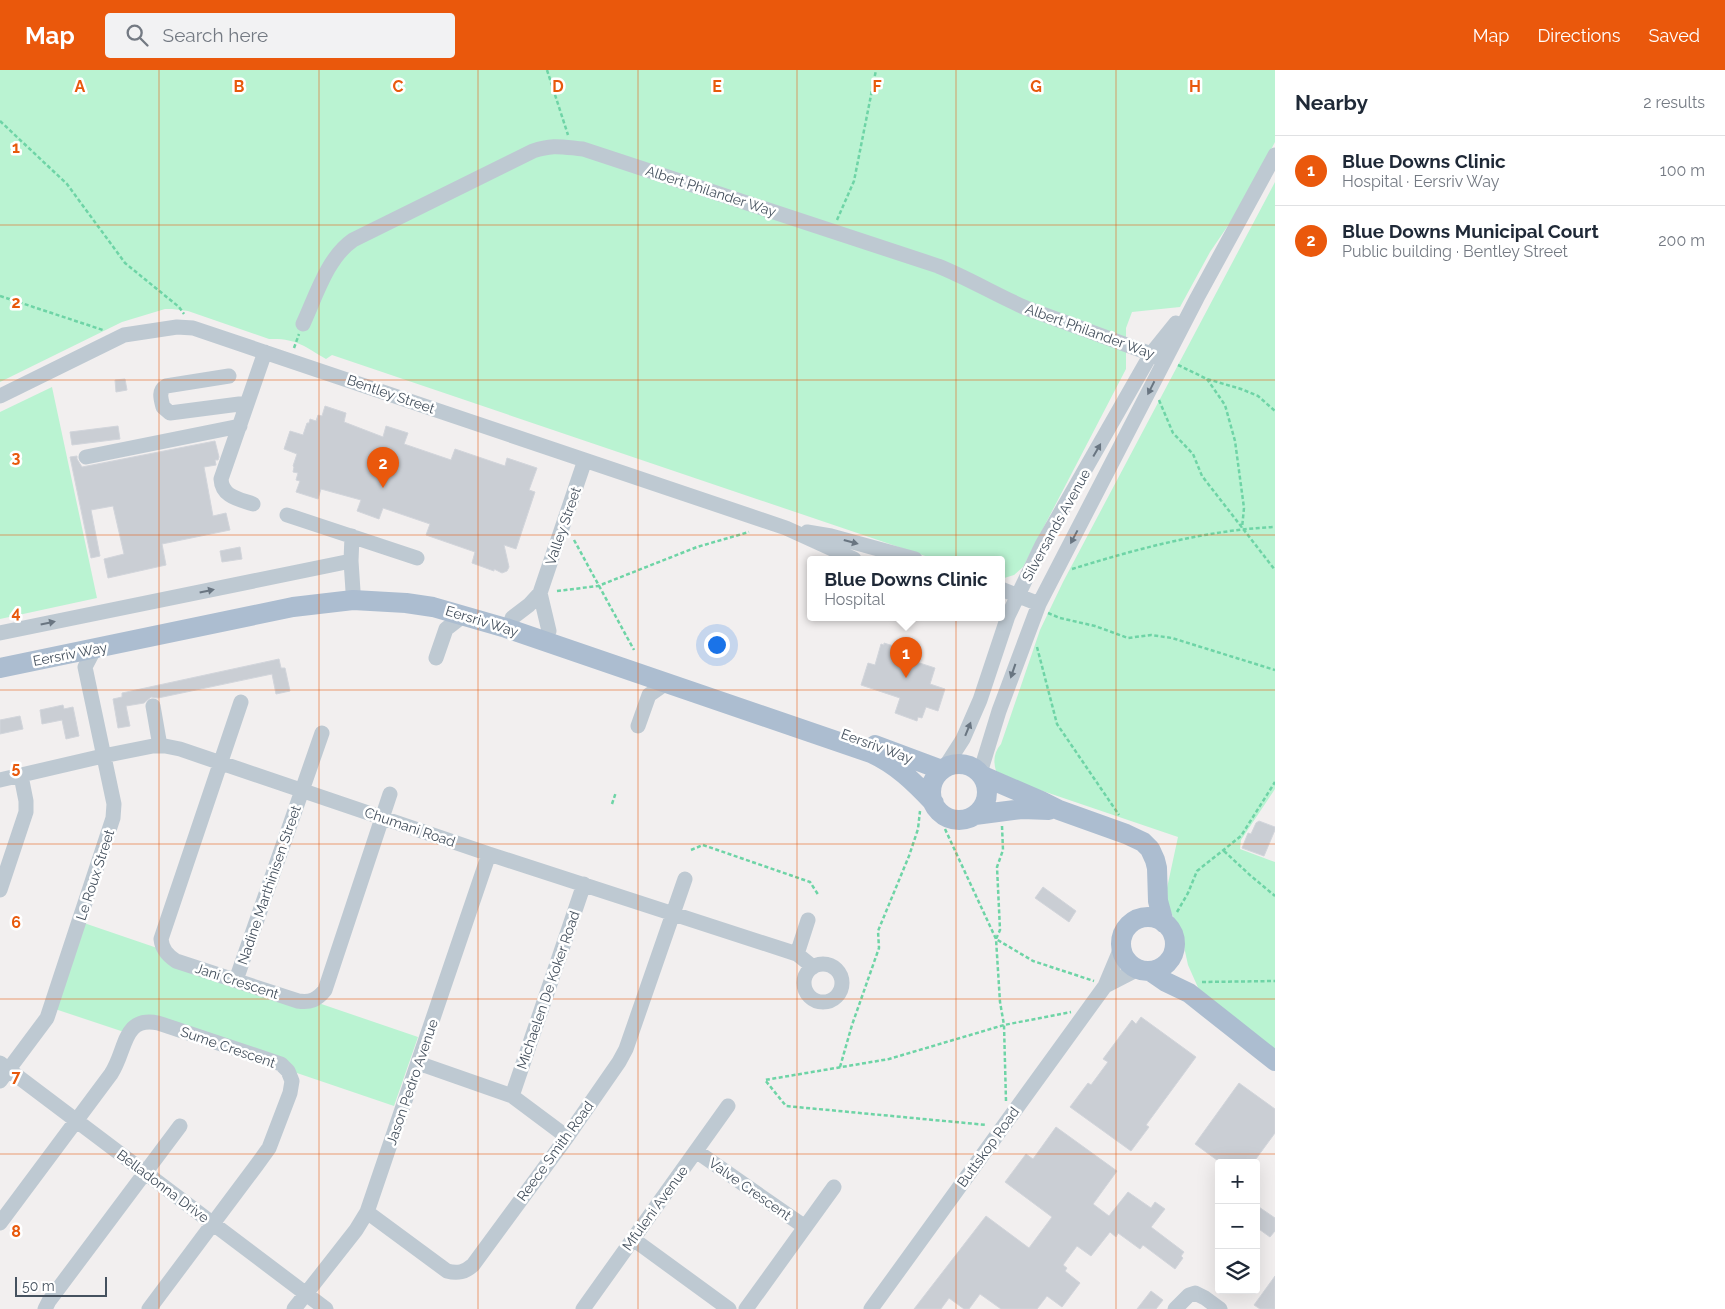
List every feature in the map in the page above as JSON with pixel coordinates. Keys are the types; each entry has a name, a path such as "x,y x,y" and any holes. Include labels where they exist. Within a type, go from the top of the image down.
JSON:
{"main road":[{"name":"Eersriv Way","path":"0,659 294,596 352,591 394,592 433,597 512,618 943,769"},
{"name":"Eersriv Way","path":"0,668 64,654 89,658 293,607 353,600 406,603 433,607 464,615 871,753 884,759 910,777 927,804"},
{"path":"1059,810 1022,808 975,815 962,820 951,819 927,804 936,776 943,769 953,764 966,764 982,774 1059,810 1143,842 1150,849 1155,860 1158,901 1170,918 1170,929 1174,937 1174,950 1171,958 1165,965 1158,969 1144,970"},
{"path":"975,815 982,809 987,797 987,784 982,774"},
{"path":"1136,921 1156,875"},
{"path":"1170,918 1144,918 1136,921 1124,932 1121,948 1128,962 1166,982 1192,988"},
{"path":"1174,950 1192,988 1275,1060"}],"street":[{"name":"Albert Philander Way","path":"303,324 335,256 352,240 533,151 544,147 559,146 583,149 938,266 1026,308 1164,359"},
{"name":"Silversands Avenue","path":"982,774 999,711 1030,625 1042,608 1164,359 1275,155"},
{"name":"Bentley Street","path":"0,396 124,335 177,327 193,328 786,528 847,556"},
{"path":"253,504 228,495 221,485 222,474 265,352"},
{"name":"Silversands Avenue","path":"1005,614 1018,595 1042,545 1164,359"},
{"path":"229,376 166,386 161,394 163,408 170,413 247,403"},
{"path":"86,457 240,426"},
{"name":"Valley Street","path":"512,618 529,606 540,593 586,460"},
{"path":"287,515 417,558"},
{"name":"Bentley Street","path":"786,528 831,536 884,555"},
{"path":"352,536 352,591"},
{"path":"0,633 351,561"},
{"path":"1005,590 1042,608"},
{"path":"540,593 549,632"},
{"path":"433,607 446,628"},
{"path":"436,658 446,628 464,615"},
{"path":"1005,615 1030,625"},
{"name":"Silversands Avenue","path":"943,769 959,748 980,700 1002,621"},
{"name":"Le Roux Street","path":"3,1071 47,1018 113,818 114,804 103,756 89,658"},
{"path":"636,673 649,694"},
{"path":"638,726 649,694 666,683"},
{"path":"220,763 241,702"},
{"path":"153,706 160,746"},
{"name":"Nadine Marthinisen Street","path":"236,980 322,733"},
{"name":"Chumani Road","path":"0,780 103,756 160,746 180,749 489,854 797,954 813,967"},
{"name":"Jani Crescent","path":"220,763 161,938 168,955 176,961 298,1001 314,1001 325,990 383,818"},
{"path":"0,890 26,812 26,801 21,776"},
{"path":"383,818 390,794"},
{"name":"Jason Pedro Avenue","path":"294,1309 368,1212 489,854"},
{"name":"Reece Smith Road","path":"368,1212 440,1266 454,1273 462,1272 473,1265 567,1137 619,1062 626,1049 685,878"},
{"name":"Michaelen De Koker Road","path":"512,1096 584,884"},
{"path":"797,954 808,920"},
{"name":"Buttskop Road","path":"871,1309 1101,984 1121,948"},
{"name":"Buttskop Road","path":"1101,984 1144,970"},
{"name":"Sume Crescent","path":"77,1121 118,1064 128,1035 133,1027 139,1023 149,1021 158,1023 281,1064 288,1071 292,1081 290,1093 269,1148 213,1224"},
{"path":"418,1063 512,1096 567,1137"},
{"name":"Belladonna Drive","path":"3,1071 77,1121 326,1309"},
{"name":"Mfuleni Avenue","path":"583,1309 728,1106"},
{"path":"0,1223 77,1121"},
{"path":"45,1309 48,1301 180,1126"},
{"name":"Valve Crescent","path":"696,1151 805,1227"},
{"name":"Valve Crescent","path":"746,1309 834,1187"},
{"path":"149,1309 213,1224"},
{"path":"633,1239 729,1309"},
{"path":"1175,1309 1189,1295 1195,1293 1220,1309"}],"path":[{"path":"546,70 572,148"},
{"path":"832,231 854,181 876,70"},
{"path":"0,120 67,184 125,263 179,307 193,328"},
{"path":"0,296 89,326 124,335"},
{"path":"289,360 303,324"},
{"path":"1164,359 1207,379 1258,396 1275,411"},
{"path":"1207,379 1224,405 1235,440 1244,508 1242,528"},
{"path":"1158,396 1173,433 1193,454 1202,476 1275,570"},
{"path":"1066,571 1110,557 1159,545 1242,528 1275,527"},
{"path":"556,591 598,586 697,547 749,532"},
{"path":"574,540 634,650"},
{"path":"1042,608 1060,618 1095,626 1128,638 1151,635 1172,638 1275,670"},
{"path":"1037,647 1057,724 1122,820"},
{"path":"1170,918 1188,893 1197,871 1241,836 1275,782"},
{"path":"612,804 616,792"},
{"path":"840,1067 852,1025 879,948 878,931 909,856 927,804"},
{"path":"996,939 1000,930 997,868 1004,850 1002,823"},
{"path":"945,829 996,939 1000,1002 1004,1024 1006,1107"},
{"path":"691,850 703,845 810,882 819,896"},
{"path":"1223,850 1250,876 1275,896"},
{"path":"996,939 1033,961 1101,984"},
{"path":"1192,988 1275,981"},
{"path":"994,1124 982,1125 786,1106 765,1080 889,1059 1004,1024 1077,1010"}],"green space":[{"path":"0,70 1275,70 1275,142 1240,208 1210,252 1180,307 1132,312 1126,328 1126,369 1023,567 1014,575 1005,578 1005,556 925,556 332,355 326,359 293,341 269,339 188,311 165,309 122,322 0,382"},
{"path":"1275,182 1275,789 1241,840 1240,849 1275,862 1275,1050 1200,992 1188,965 1181,933 1168,906 1167,888 1178,837 1025,785 996,771 994,760 1040,630 1063,582"},
{"path":"52,387 97,598 0,619 0,412"},
{"path":"84,923 418,1037 394,1106 294,1072 153,1016 124,1032 55,1009"}],"building":[{"path":"125,379 127,390 116,392 115,380"},
{"path":"325,406 346,413 344,422 383,437 386,426 408,433 404,444 451,460 455,449 505,466 507,458 537,468 529,490 535,492 516,549 504,545 509,567 507,571 502,573 472,563 475,552 426,535 430,524 383,508 379,519 357,511 361,500 321,489 318,499 296,492 300,481 296,480 298,473 293,472 297,454 284,449 290,431 303,435 310,419 316,421 318,415 322,416"},
{"path":"118,426 120,439 72,445 70,432"},
{"path":"215,441 219,457 218,460 215,460 216,465 204,467 213,516 226,513 230,530 162,544 166,565 108,578 104,559 124,554 113,506 91,510 100,556 91,558 70,457 77,456 82,467"},
{"path":"240,547 242,559 222,562 220,551"},
{"path":"884,643 906,650 904,658 935,668 930,684 945,689 938,711 926,707 922,718 918,717 917,721 895,713 900,698 861,685 868,663 875,665 881,644 884,645"},
{"path":"279,659 281,668 285,668 290,691 276,694 272,674 158,698 151,697 144,703 126,706 130,726 118,728 113,699 122,697 122,693"},
{"path":"63,705 64,709 73,707 79,736 66,739 62,720 42,724 40,710"},
{"path":"20,716 23,729 0,734 0,720"},
{"path":"1259,821 1275,827 1264,856 1242,848 1248,833 1251,834 1256,823"},
{"path":"1043,887 1076,911 1069,922 1035,898"},
{"path":"1141,1017 1196,1057 1146,1125 1149,1127 1131,1151 1070,1107 1088,1083 1091,1085 1108,1062 1103,1059 1132,1020 1136,1024"},
{"path":"1239,1083 1275,1109 1275,1133 1256,1159 1216,1159 1195,1144"},
{"path":"1056,1127 1117,1171 1093,1204 1109,1216 1128,1192 1151,1208 1155,1202 1165,1209 1151,1227 1184,1252 1181,1256 1183,1258 1175,1269 1143,1245 1140,1249 1118,1233 1116,1237 1110,1232 1091,1256 1077,1246 1063,1265 1067,1268 1065,1271 1080,1283 1062,1307 1047,1296 1037,1309 1001,1309 980,1294 969,1309 964,1309 949,1298 941,1309 914,1309 986,1216 1029,1248 1052,1217 1005,1182 1026,1154 1033,1159"},
{"path":"1260,1208 1275,1218 1275,1231 1270,1237 1260,1230"},
{"path":"1275,1276 1275,1309 1260,1309 1254,1305"},
{"path":"1151,1291 1163,1300 1156,1309 1137,1309"}],"place":[{"name":"Blue Downs Municipal Court","path":"383,488"},
{"name":"Blue Downs Clinic","path":"906,678"}]}
